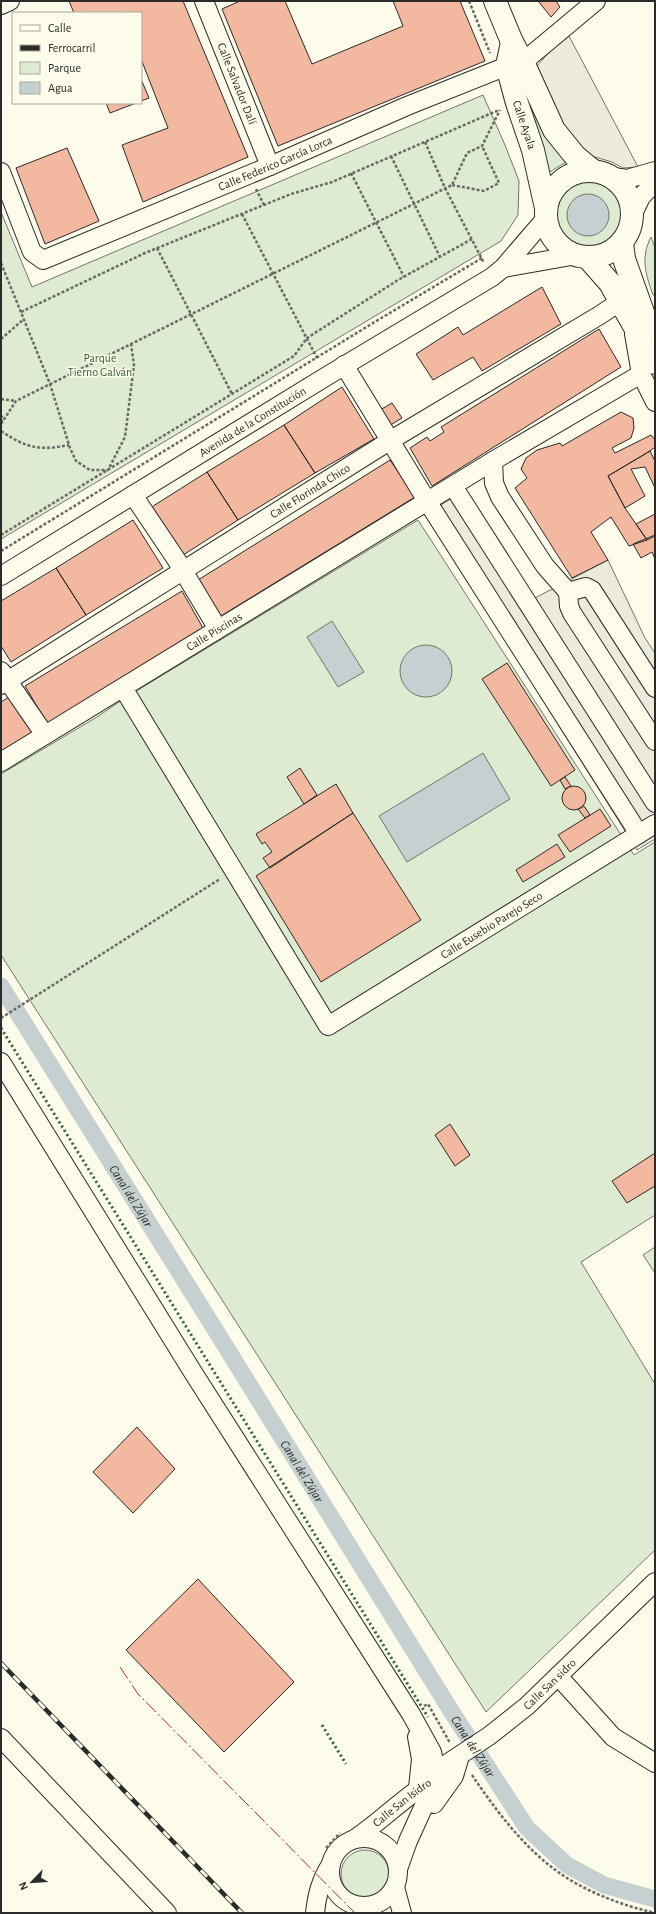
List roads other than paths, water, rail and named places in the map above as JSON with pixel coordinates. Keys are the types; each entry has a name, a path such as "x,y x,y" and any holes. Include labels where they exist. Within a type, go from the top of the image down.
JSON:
{"main road":[{"path":"495,1 512,42 509,66"},
{"name":"Calle Ayala","path":"509,66 508,106 534,150 546,213"},
{"name":"Calle Ayala","path":"509,66 554,130 575,156 592,170"},
{"path":"623,251 612,251 600,256 582,256 565,250 556,241 549,230 546,213 550,195 557,184 567,176 579,171 592,170 603,172 613,177 624,188 630,201 632,216 623,251 648,368"},
{"path":"582,256 637,312 655,342"}],"street":[{"path":"1,5 10,1"},
{"name":"Calle Salvador Dalí","path":"204,1 270,166"},
{"name":"Calle Federico García Lorca","path":"1,172 32,252 44,260 270,166 407,106 509,66 596,1"},
{"path":"613,177 627,179 655,171"},
{"path":"632,216 641,198 655,182"},
{"path":"498,272 546,213"},
{"path":"498,272 582,256"},
{"name":"Avenida de la Constitución","path":"1,576 498,272"},
{"name":"Calle Florinda Chico","path":"3,679 182,570 390,440 593,319 637,312"},
{"path":"344,365 427,501 639,834"},
{"path":"648,368 655,402"},
{"name":"Calle Piscinas","path":"1,762 427,501 648,368"},
{"path":"493,461 494,483 500,497 545,566 568,592 568,606 572,613 655,741"},
{"path":"453,486 655,803"},
{"path":"133,494 218,629"},
{"path":"568,592 586,587 592,590 655,688"},
{"path":"3,679 45,735"},
{"name":"Calle Eusebio Parejo Seco","path":"128,696 328,1026 655,824"},
{"path":"1,1062 194,1374 415,1723 432,1752 438,1777"},
{"name":"Calle San sidro","path":"438,1777 445,1765 489,1736 527,1706 655,1582"},
{"path":"558,1676 613,1737 655,1763"},
{"path":"415,1723 421,1760 418,1788"},
{"path":"1,1738 167,1913"},
{"path":"432,1752 460,1756"},
{"name":"Calle San Isidro","path":"412,1833 454,1776 460,1756"},
{"name":"Calle San Isidro","path":"356,1838 370,1829 418,1788 438,1777"},
{"name":"Calle San Isidro","path":"398,1869 412,1833 438,1777"},
{"path":"315,1913 318,1889 322,1878 340,1848 356,1838 367,1838 379,1841 388,1847 395,1857 398,1869 395,1887 402,1913"},
{"path":"331,1864 330,1875 333,1885 339,1894 358,1909 379,1903 388,1896 395,1887"}],"water":[{"path":"584,194 592,194 600,197 606,203 609,215 606,227 600,233 592,236 584,236 576,233 570,227 567,219 567,211 570,203 576,197"},
{"path":"332,621 364,672 338,687 307,637"},
{"path":"426,645 436,647 444,653 450,661 452,671 450,681 444,689 436,695 426,697 416,695 408,689 402,681 400,671 402,661 408,653 416,647"},
{"path":"483,753 510,799 407,862 379,816"}],"waterway":[{"name":"Canal del Zújar","path":"1,986 453,1714 527,1828 567,1865 604,1885 655,1899"}],"railway":[{"path":"1,1663 242,1913"}],"park label":[{"name":"Parque Tierno Galván","path":"100,365"}]}
